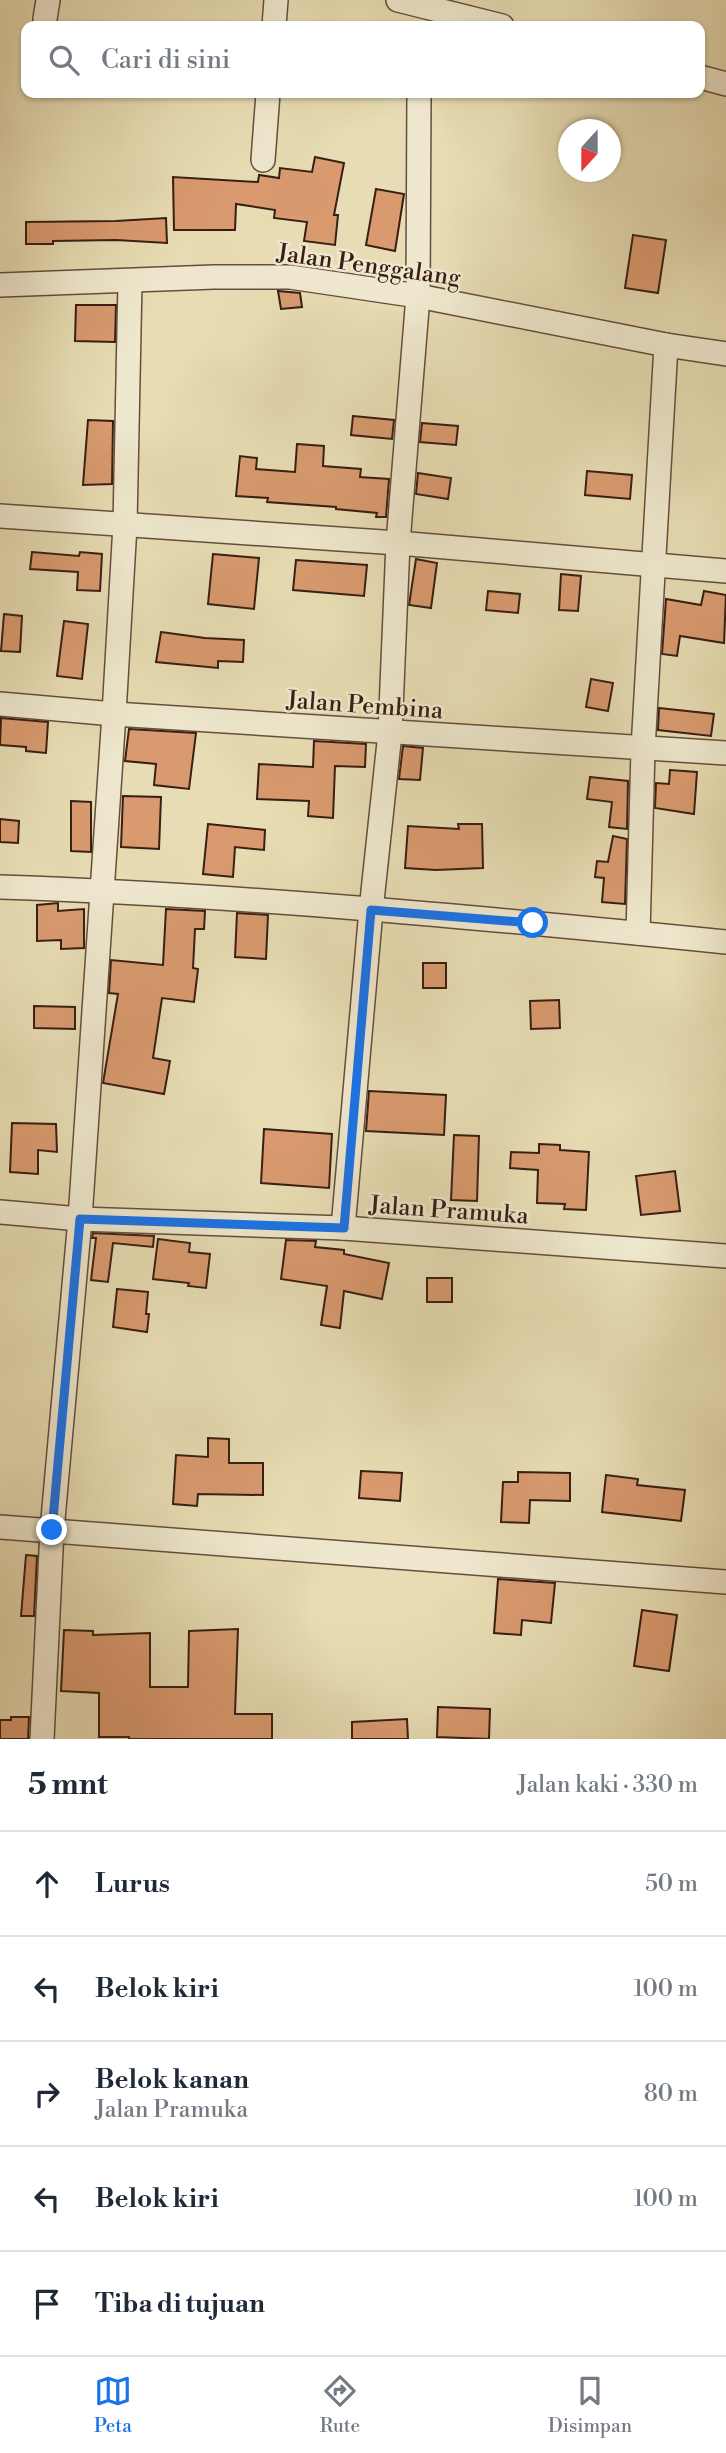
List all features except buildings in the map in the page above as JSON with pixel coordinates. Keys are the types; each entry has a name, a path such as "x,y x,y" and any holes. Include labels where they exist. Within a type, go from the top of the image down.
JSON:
{"street":[{"path":"274,21 276,0"},
{"path":"411,11 472,21"},
{"path":"705,79 726,85"},
{"path":"263,160 268,98"},
{"path":"344,1228 371,910 390,733 398,543 418,296 419,98"},
{"name":"Jalan Penggalang","path":"0,285 290,277 418,296 666,345 726,354"},
{"path":"42,1739 52,1530 80,1219 114,714 125,525 130,281"},
{"path":"638,933 643,749 666,345"},
{"path":"0,516 398,543 726,571"},
{"name":"Jalan Pembina","path":"0,704 390,733 726,753"},
{"path":"0,887 102,891 371,910 726,942"},
{"name":"Jalan Pramuka","path":"0,1212 80,1219 344,1228 726,1256"},
{"path":"0,1527 726,1582"}],"route":[{"path":"52,1530 80,1219 344,1228 371,910 533,923"}]}
